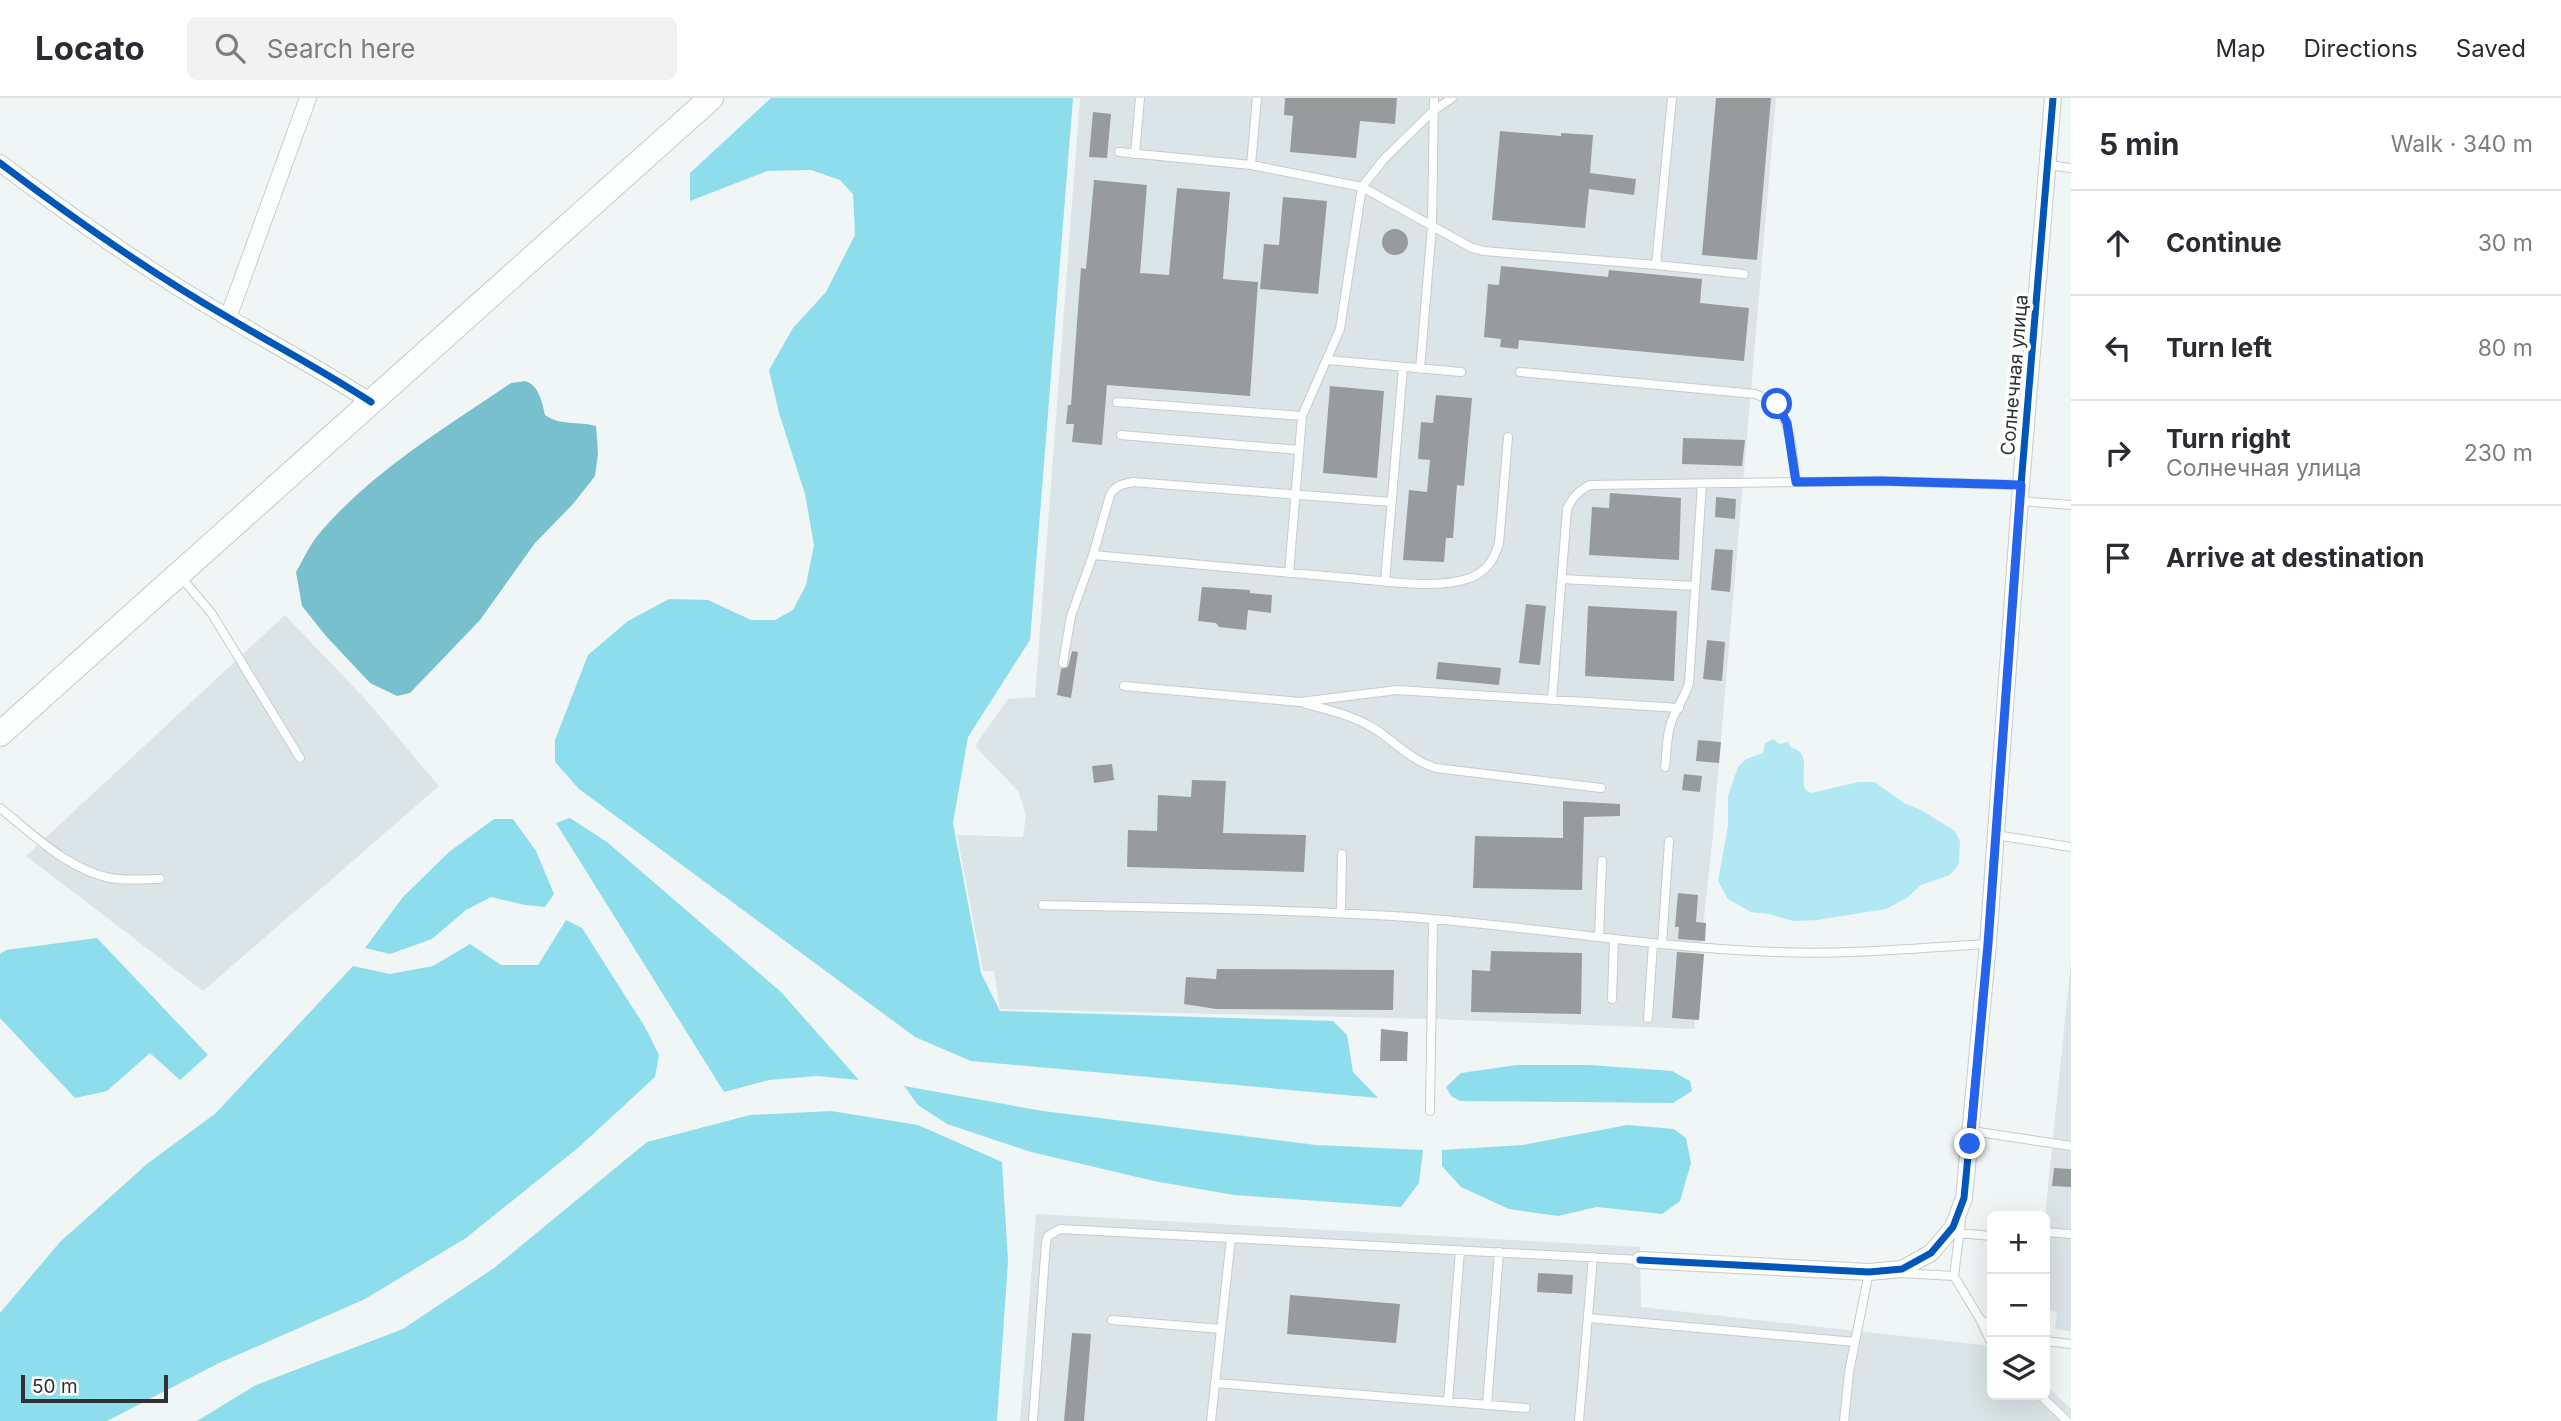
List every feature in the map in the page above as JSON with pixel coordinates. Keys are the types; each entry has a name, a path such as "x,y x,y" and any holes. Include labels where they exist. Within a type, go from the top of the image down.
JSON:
{"main road":[{"path":"0,734 711,98"}],"street":[{"path":"228,318 308,98"},
{"name":"Солнечная улица","path":"1954,1233 1964,1198 1972,1131 2053,98"},
{"path":"0,163 92,232 228,318 371,402"},
{"path":"1640,1260 1869,1272 1902,1269 1931,1253 1954,1233"}],"lane":[{"path":"1135,154 1140,98"},
{"path":"1251,165 1257,98"},
{"path":"1420,369 1432,226 1434,98"},
{"path":"1289,573 1302,416 1340,329 1363,187 1378,164 1433,111 1452,98"},
{"path":"1656,265 1672,98"},
{"path":"1119,152 1251,165 1363,187 1472,248 1484,251 1744,274"},
{"path":"2048,165 2071,168"},
{"path":"1328,360 1461,372"},
{"path":"1385,581 1403,367"},
{"path":"1520,372 1755,394 1767,398 1783,412 1787,423 1796,482"},
{"path":"1117,402 1302,416"},
{"path":"1121,435 1299,450"},
{"path":"1093,555 1385,581 1452,583 1469,578 1490,566 1499,543 1508,437"},
{"path":"1552,700 1567,509 1580,489 1590,485 1881,481 2020,493 2071,505"},
{"path":"1063,663 1071,616 1093,555 1110,495 1121,485 1133,482 1391,502"},
{"path":"1665,767 1668,732 1689,683 1702,484"},
{"path":"179,575 212,614 300,758"},
{"path":"1562,579 1695,586"},
{"path":"1124,686 1300,702 1357,719 1373,727 1411,757 1436,768 1601,788"},
{"path":"1300,702 1397,690 1679,708"},
{"path":"0,808 65,860 91,873 113,879 160,879"},
{"path":"1996,835 2071,847"},
{"path":"1648,1018 1669,841"},
{"path":"1341,913 1342,854"},
{"path":"1599,937 1602,861"},
{"path":"1042,905 1341,913 1658,944 1805,953 1988,944"},
{"path":"1430,1111 1433,920"},
{"path":"1612,999 1615,939"},
{"path":"1972,1131 2071,1146"},
{"path":"1033,1421 1048,1236 1060,1229 1640,1260"},
{"path":"2050,1232 2071,1234"},
{"path":"1987,1236 1954,1233 1954,1276 1989,1337"},
{"path":"1211,1421 1231,1238"},
{"path":"1448,1402 1460,1250"},
{"path":"1487,1405 1499,1252"},
{"path":"1578,1421 1593,1257"},
{"path":"1844,1421 1847,1385 1869,1272 1954,1276"},
{"path":"1588,1318 1855,1342"},
{"path":"1980,1319 1987,1323"},
{"path":"1112,1320 1221,1329"},
{"path":"2050,1341 2071,1344"},
{"path":"1215,1383 1526,1408"},
{"path":"2045,1400 2067,1421"}],"shaded area":[{"path":"771,98 1073,98 1030,640 968,737 953,823 981,973 1000,1011 1333,1021 1347,1035 1353,1072 1378,1098 971,1061 915,1037 579,789 555,762 555,740 588,655 628,621 669,599 708,600 751,620 775,620 793,610 806,585 814,545 805,494 779,413 769,370 793,328 826,292 855,235 853,194 840,180 811,170 767,171 690,201 690,173"},
{"path":"1080,98 1776,98 1701,947 1699,1020 1695,1020 1695,1029 1431,1019 1000,1009 994,971 983,971 957,835 1023,837 1026,815 1018,791 975,746 1008,699 1035,697"},
{"path":"525,381 537,390 545,415 557,421 596,426 598,454 595,476 573,504 535,543 480,620 410,693 397,696 370,683 326,636 302,606 296,572 318,535 384,471 511,383"},
{"path":"285,615 366,700 439,786 203,991 26,856"},
{"path":"1773,739 1779,744 1788,742 1791,748 1801,754 1805,789 1811,793 1859,782 1875,782 1904,803 1955,831 1960,841 1959,864 1950,875 1921,885 1907,898 1886,909 1817,920 1793,921 1751,912 1728,899 1718,881 1728,826 1728,796 1738,767 1746,759 1763,753 1765,743"},
{"path":"570,818 607,842 781,992 859,1080 817,1076 769,1080 724,1092 556,823"},
{"path":"494,819 513,819 536,851 554,894 545,907 491,897 466,910 432,939 390,954 365,948 403,897 449,852"},
{"path":"566,920 582,928 645,1027 659,1055 655,1077 579,1147 466,1238 365,1299 219,1363 107,1421 0,1421 0,1313 60,1242 147,1164 216,1113 353,966 390,974 433,966 470,944 501,965 538,965"},
{"path":"97,938 208,1055 180,1080 150,1053 107,1091 75,1098 0,1018 0,954 6,950"},
{"path":"2071,962 2071,1331 2055,1329 2057,1312 2050,1311 2050,1211 2046,1211"},
{"path":"1517,1065 1589,1065 1672,1071 1690,1081 1692,1091 1673,1103 1460,1101 1451,1096 1446,1087 1461,1073"},
{"path":"904,1086 1043,1111 1316,1145 1423,1150 1419,1183 1401,1207 1234,1195 1154,1181 1031,1152 947,1124 918,1105"},
{"path":"831,1111 918,1125 1002,1162 1008,1261 997,1421 197,1421 256,1385 403,1329 494,1268 647,1142 750,1115"},
{"path":"1627,1125 1674,1129 1686,1138 1691,1163 1680,1201 1662,1214 1597,1207 1558,1216 1509,1209 1461,1187 1442,1166 1442,1150 1523,1145"},
{"path":"1036,1214 1640,1247 1641,1307 1987,1345 1987,1400 2050,1400 2050,1389 2071,1409 2071,1421 1020,1421"}],"building":[{"path":"1285,98 1397,98 1395,124 1360,121 1356,158 1290,152 1293,116 1284,115"},
{"path":"1716,98 1771,98 1757,260 1702,255"},
{"path":"1093,112 1111,114 1107,158 1089,157"},
{"path":"1500,131 1561,136 1561,133 1593,135 1590,173 1636,179 1634,195 1589,189 1585,228 1492,220"},
{"path":"1094,180 1147,185 1140,273 1169,275 1177,188 1230,192 1223,279 1258,282 1250,396 1107,385 1102,445 1072,442 1074,424 1066,424 1068,405 1071,405 1081,268 1086,269"},
{"path":"1283,197 1327,201 1318,294 1260,289 1264,244 1279,245"},
{"path":"1395,229 1404,233 1408,242 1404,251 1395,255 1386,251 1382,242 1386,233"},
{"path":"1501,266 1608,277 1609,270 1702,279 1700,303 1749,308 1744,361 1519,340 1518,349 1500,347 1501,339 1484,337 1488,284 1499,285"},
{"path":"1330,386 1384,391 1377,478 1323,473"},
{"path":"1436,395 1472,398 1464,486 1457,485 1453,538 1446,538 1444,562 1403,560 1409,490 1427,492 1430,460 1418,459 1421,422 1433,423"},
{"path":"1683,438 1745,440 1742,466 1682,464"},
{"path":"1610,493 1681,498 1679,560 1589,555 1592,507 1609,508"},
{"path":"1716,497 1736,499 1735,519 1715,517"},
{"path":"1715,549 1733,550 1730,592 1711,590"},
{"path":"1202,587 1250,590 1250,593 1272,595 1271,613 1248,610 1246,630 1198,621"},
{"path":"1526,604 1546,606 1540,665 1519,663"},
{"path":"1588,606 1677,611 1674,681 1585,676"},
{"path":"1707,640 1725,642 1722,681 1703,679"},
{"path":"1072,651 1078,652 1071,698 1057,695 1061,669 1068,667"},
{"path":"1438,662 1501,668 1499,685 1436,679"},
{"path":"1698,740 1721,742 1719,763 1696,761"},
{"path":"1112,764 1114,780 1094,783 1092,766"},
{"path":"1684,774 1702,776 1700,792 1682,790"},
{"path":"1192,780 1226,781 1223,833 1306,835 1304,872 1127,867 1128,830 1157,831 1158,795 1191,797"},
{"path":"1563,801 1620,804 1620,816 1584,817 1582,890 1473,888 1475,836 1563,838"},
{"path":"1678,893 1698,895 1696,922 1706,923 1705,941 1678,939 1679,927 1675,927"},
{"path":"1491,951 1582,953 1581,1014 1471,1012 1472,970 1490,971"},
{"path":"1677,952 1704,954 1699,1020 1672,1018"},
{"path":"1217,969 1394,970 1393,1010 1216,1009 1184,1004 1186,977 1216,979"},
{"path":"1381,1029 1408,1032 1407,1061 1380,1061"},
{"path":"2054,1168 2071,1169 2071,1187 2052,1186"},
{"path":"1538,1273 1573,1275 1572,1294 1537,1292"},
{"path":"1290,1295 1400,1304 1396,1343 1287,1334"},
{"path":"1072,1333 1091,1334 1084,1421 1064,1421"}],"cycle path":[{"path":"1640,1260 1869,1272 1902,1269 1931,1253 1953,1227 1964,1198 1988,944 2021,485 2053,98"},
{"path":"0,163 141,264 371,402"}],"route":[{"path":"1777,404 1787,423 1796,482 1881,481 2021,485 1988,944 1970,1144"}]}
